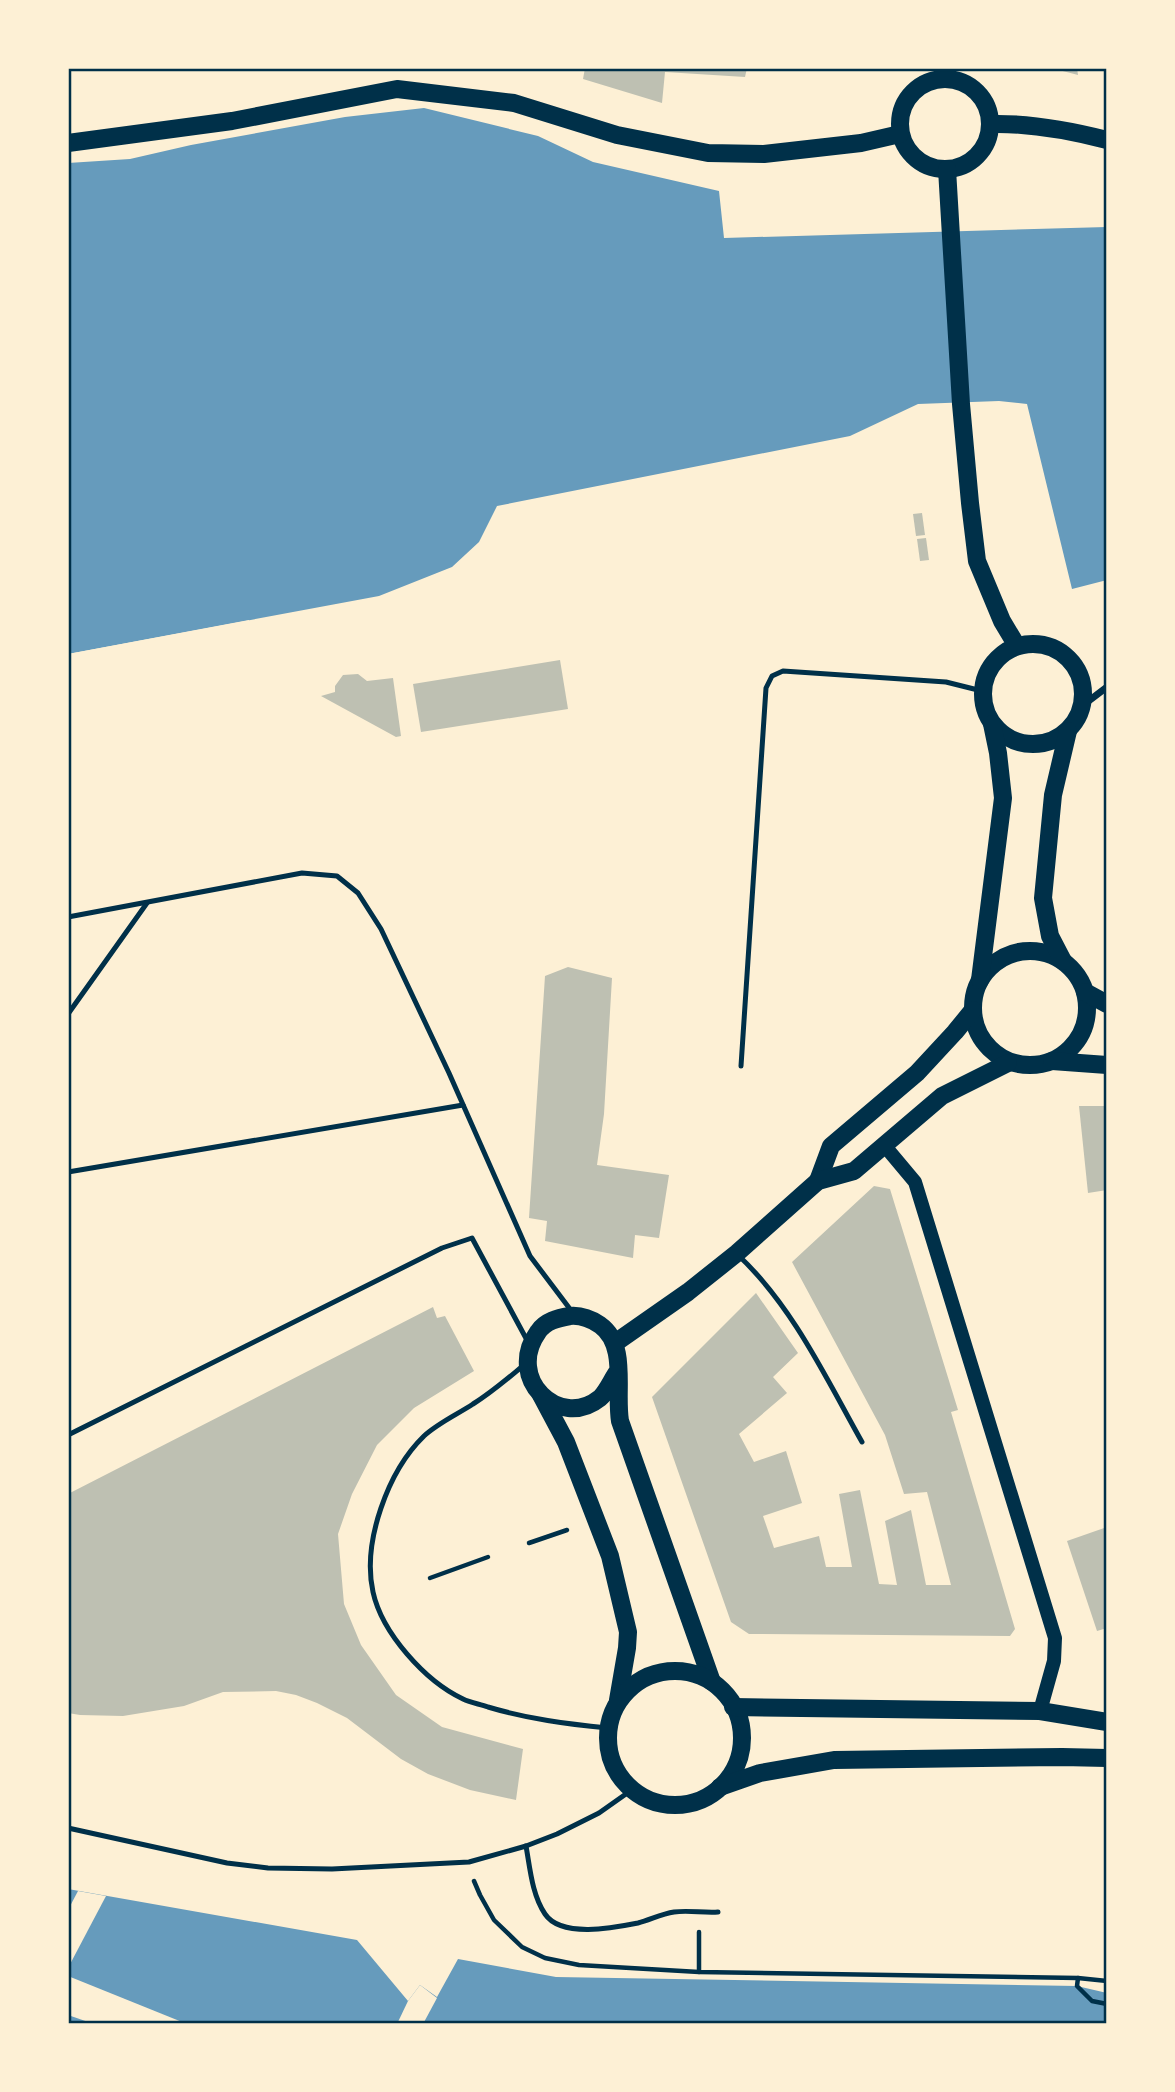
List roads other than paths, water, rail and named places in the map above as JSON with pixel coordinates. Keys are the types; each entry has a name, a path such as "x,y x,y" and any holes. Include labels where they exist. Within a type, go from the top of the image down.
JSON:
{"main road":[{"path":"934,79 952,79 965,83 978,92 988,107 990,124 985,145 968,163 947,169 932,167 911,154 900,134 900,118 905,103 922,85 934,79"},
{"path":"68,143 232,121 397,89 514,103 617,135 708,153 764,154 861,143 900,134"},
{"path":"990,124 1018,124 1073,131 1107,139"},
{"path":"947,169 961,404 977,561 1002,621 1017,646"},
{"path":"980,980 1003,798 998,753 992,724 984,708 982,691 986,674 1006,651 1035,643 1050,646 1063,653 1079,673 1083,690 1082,706 1078,718 1068,732 1053,794 1043,898 1051,936 1063,961 1080,979 1087,1008 1085,1024 1078,1039 1068,1051 1052,1061 1037,1066 1020,1066 993,1055 976,1028 974,994 980,980 990,967 1019,952 1043,953 1063,961"},
{"path":"992,724 1008,739 1022,744 1053,741 1068,732"},
{"path":"1085,992 1107,1004"},
{"path":"818,1181 831,1146 917,1073 973,1010"},
{"path":"1052,1061 1107,1065"},
{"path":"615,1343 737,1254 818,1181 854,1171 942,1096 1008,1063"},
{"path":"884,1145 915,1182 1055,1638 1054,1661 1040,1711"},
{"path":"618,1700 641,1680 662,1672 686,1672 703,1676 712,1682 733,1707 741,1724 741,1741 730,1775 706,1798 680,1805 666,1804 651,1801 633,1789 611,1755 608,1728 611,1713 618,1700 628,1632 610,1556 566,1442 541,1395 530,1381 526,1364 529,1345 540,1328 556,1318 575,1315 591,1319 605,1329 615,1343 622,1428 712,1682"},
{"path":"541,1395 554,1404 571,1408 587,1405 601,1397 618,1371"},
{"path":"733,1707 1040,1711 1107,1722"},
{"path":"720,1787 760,1773 834,1760 1107,1758"}],"street":[{"path":"1082,706 1107,687"}],"lane":[{"path":"741,1066 766,688 772,676 783,671 946,682 982,691"},
{"path":"68,917 302,873 337,876 358,892 381,929 530,1256 575,1315"},
{"path":"68,1014 147,903"},
{"path":"68,1172 463,1105"},
{"path":"68,1435 442,1248 472,1238 529,1345"},
{"path":"737,1254 761,1277 806,1342 862,1442"},
{"path":"526,1364 488,1395 425,1436 403,1463 389,1486 371,1544 373,1593 386,1625 406,1652 428,1676 463,1699 519,1716 608,1728"},
{"path":"68,1828 227,1863 268,1868 323,1869 469,1862 558,1834 599,1813 633,1789"},
{"path":"526,1846 537,1900 546,1916 562,1927 595,1930 640,1922 660,1914 718,1912"}],"water":[{"path":"424,108 538,136 593,162 719,191 724,238 1107,227 1107,580 1072,589 1027,404 999,401 918,404 850,436 497,506 479,542 452,567 379,596 68,654 68,163 130,159 345,117"},
{"path":"68,1889 357,1940 408,2001 420,1985 437,1997 458,1959 556,1977 1077,1986 1107,1993 1107,2024 68,2024"}]}
